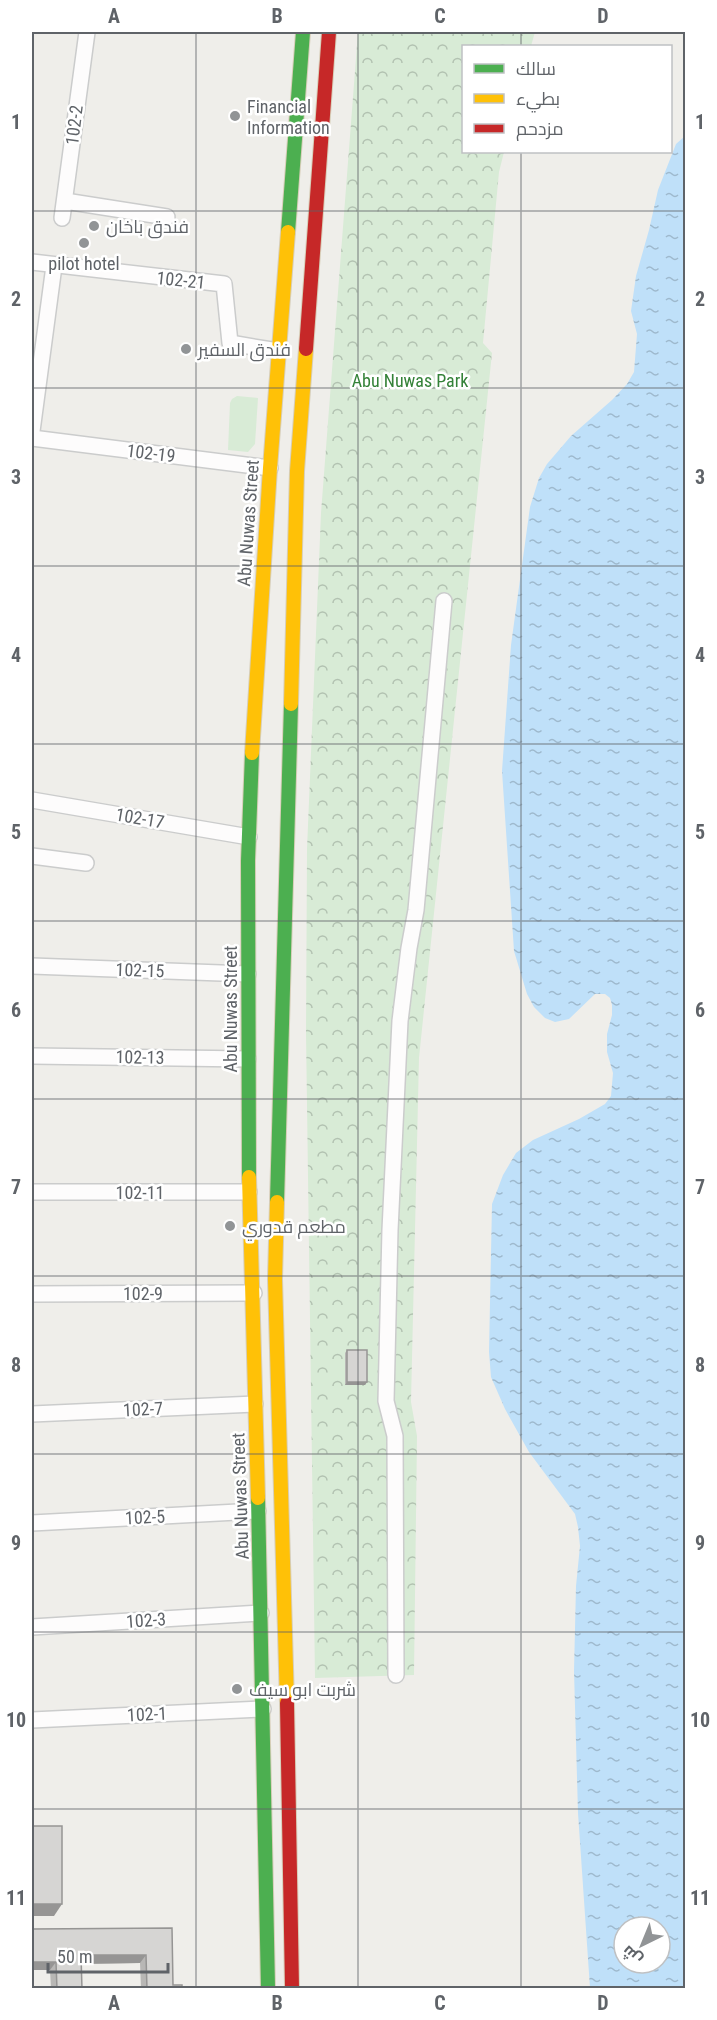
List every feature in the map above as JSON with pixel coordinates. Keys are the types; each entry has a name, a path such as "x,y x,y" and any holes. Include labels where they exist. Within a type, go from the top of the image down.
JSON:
{"main road":[{"name":"Abu Nuwas Street","path":"268,1989 254,1293 249,1192 249,837 270,468 303,32"},
{"path":"292,1989 275,1279 297,471 329,32"}],"street":[{"name":"102-2","path":"62,218 87,32"},
{"path":"65,201 167,217"},
{"name":"102-21","path":"32,262 224,285 230,343 278,351"},
{"path":"32,431 54,266"},
{"name":"102-19","path":"32,438 270,468"},
{"path":"396,1676 395,1436 386,1401 390,1230 400,1021 416,910 444,601"},
{"name":"102-17","path":"32,800 249,837"},
{"path":"32,856 86,863"},
{"name":"102-15","path":"32,966 248,974"},
{"name":"102-13","path":"32,1056 248,1059"},
{"name":"102-11","path":"32,1192 249,1192"},
{"name":"102-9","path":"32,1294 254,1293"},
{"name":"102-7","path":"32,1414 255,1404"},
{"name":"102-5","path":"32,1523 258,1511"},
{"name":"102-3","path":"32,1627 261,1613"},
{"name":"102-1","path":"32,1720 263,1709"}],"green space":[{"name":"Abu Nuwas Park","path":"358,32 535,32 531,45 462,45 462,153 504,153 499,172 483,343 492,353 419,1058 411,1402 417,1436 414,1675 315,1678 306,1033 307,849 321,513"},
{"path":"237,396 258,398 255,444 248,452 228,450 230,403"}],"water":[{"path":"685,136 685,1988 590,1988 578,1813 574,1671 576,1586 580,1546 578,1527 575,1514 529,1452 505,1409 491,1377 489,1352 492,1204 503,1175 516,1153 533,1140 605,1104 611,1096 613,1073 607,1052 607,1034 612,1005 610,998 605,994 595,994 569,1019 555,1022 545,1018 534,1007 527,994 514,951 502,771 511,645 530,507 539,478 547,464 571,436 612,400 627,384 634,372 637,334 631,311 636,276 658,190 676,144"}],"building":[{"path":"347,1350 367,1350 367,1382 347,1382"},
{"path":"32,1826 62,1826 62,1904 32,1904"},
{"path":"172,1928 173,1985 182,1985 182,1989 147,1989 146,1955 81,1955 82,1989 57,1989 56,1962 32,1962 32,1929"}],"traffic: fast":[{"path":"288,232 303,32"},
{"path":"277,1202 291,704"},
{"path":"249,1177 248,861 252,753"},
{"path":"258,1498 268,1988"}],"traffic: slow":[{"path":"252,753 288,232"},
{"path":"291,704 297,471 306,349"},
{"path":"249,1177 258,1498"},
{"path":"277,1202 275,1279 287,1703"}],"traffic: jam":[{"path":"306,349 329,32"},
{"path":"287,1703 292,1988"}],"place":[{"name":"Financial Information","path":"235,116"},
{"name":"فندق باخان","path":"94,226"},
{"name":"pilot hotel","path":"84,243"},
{"name":"فندق السفير","path":"186,349"},
{"name":"مطعم قدوري","path":"230,1226"},
{"name":"شربت ابو سيف","path":"237,1689"}]}
